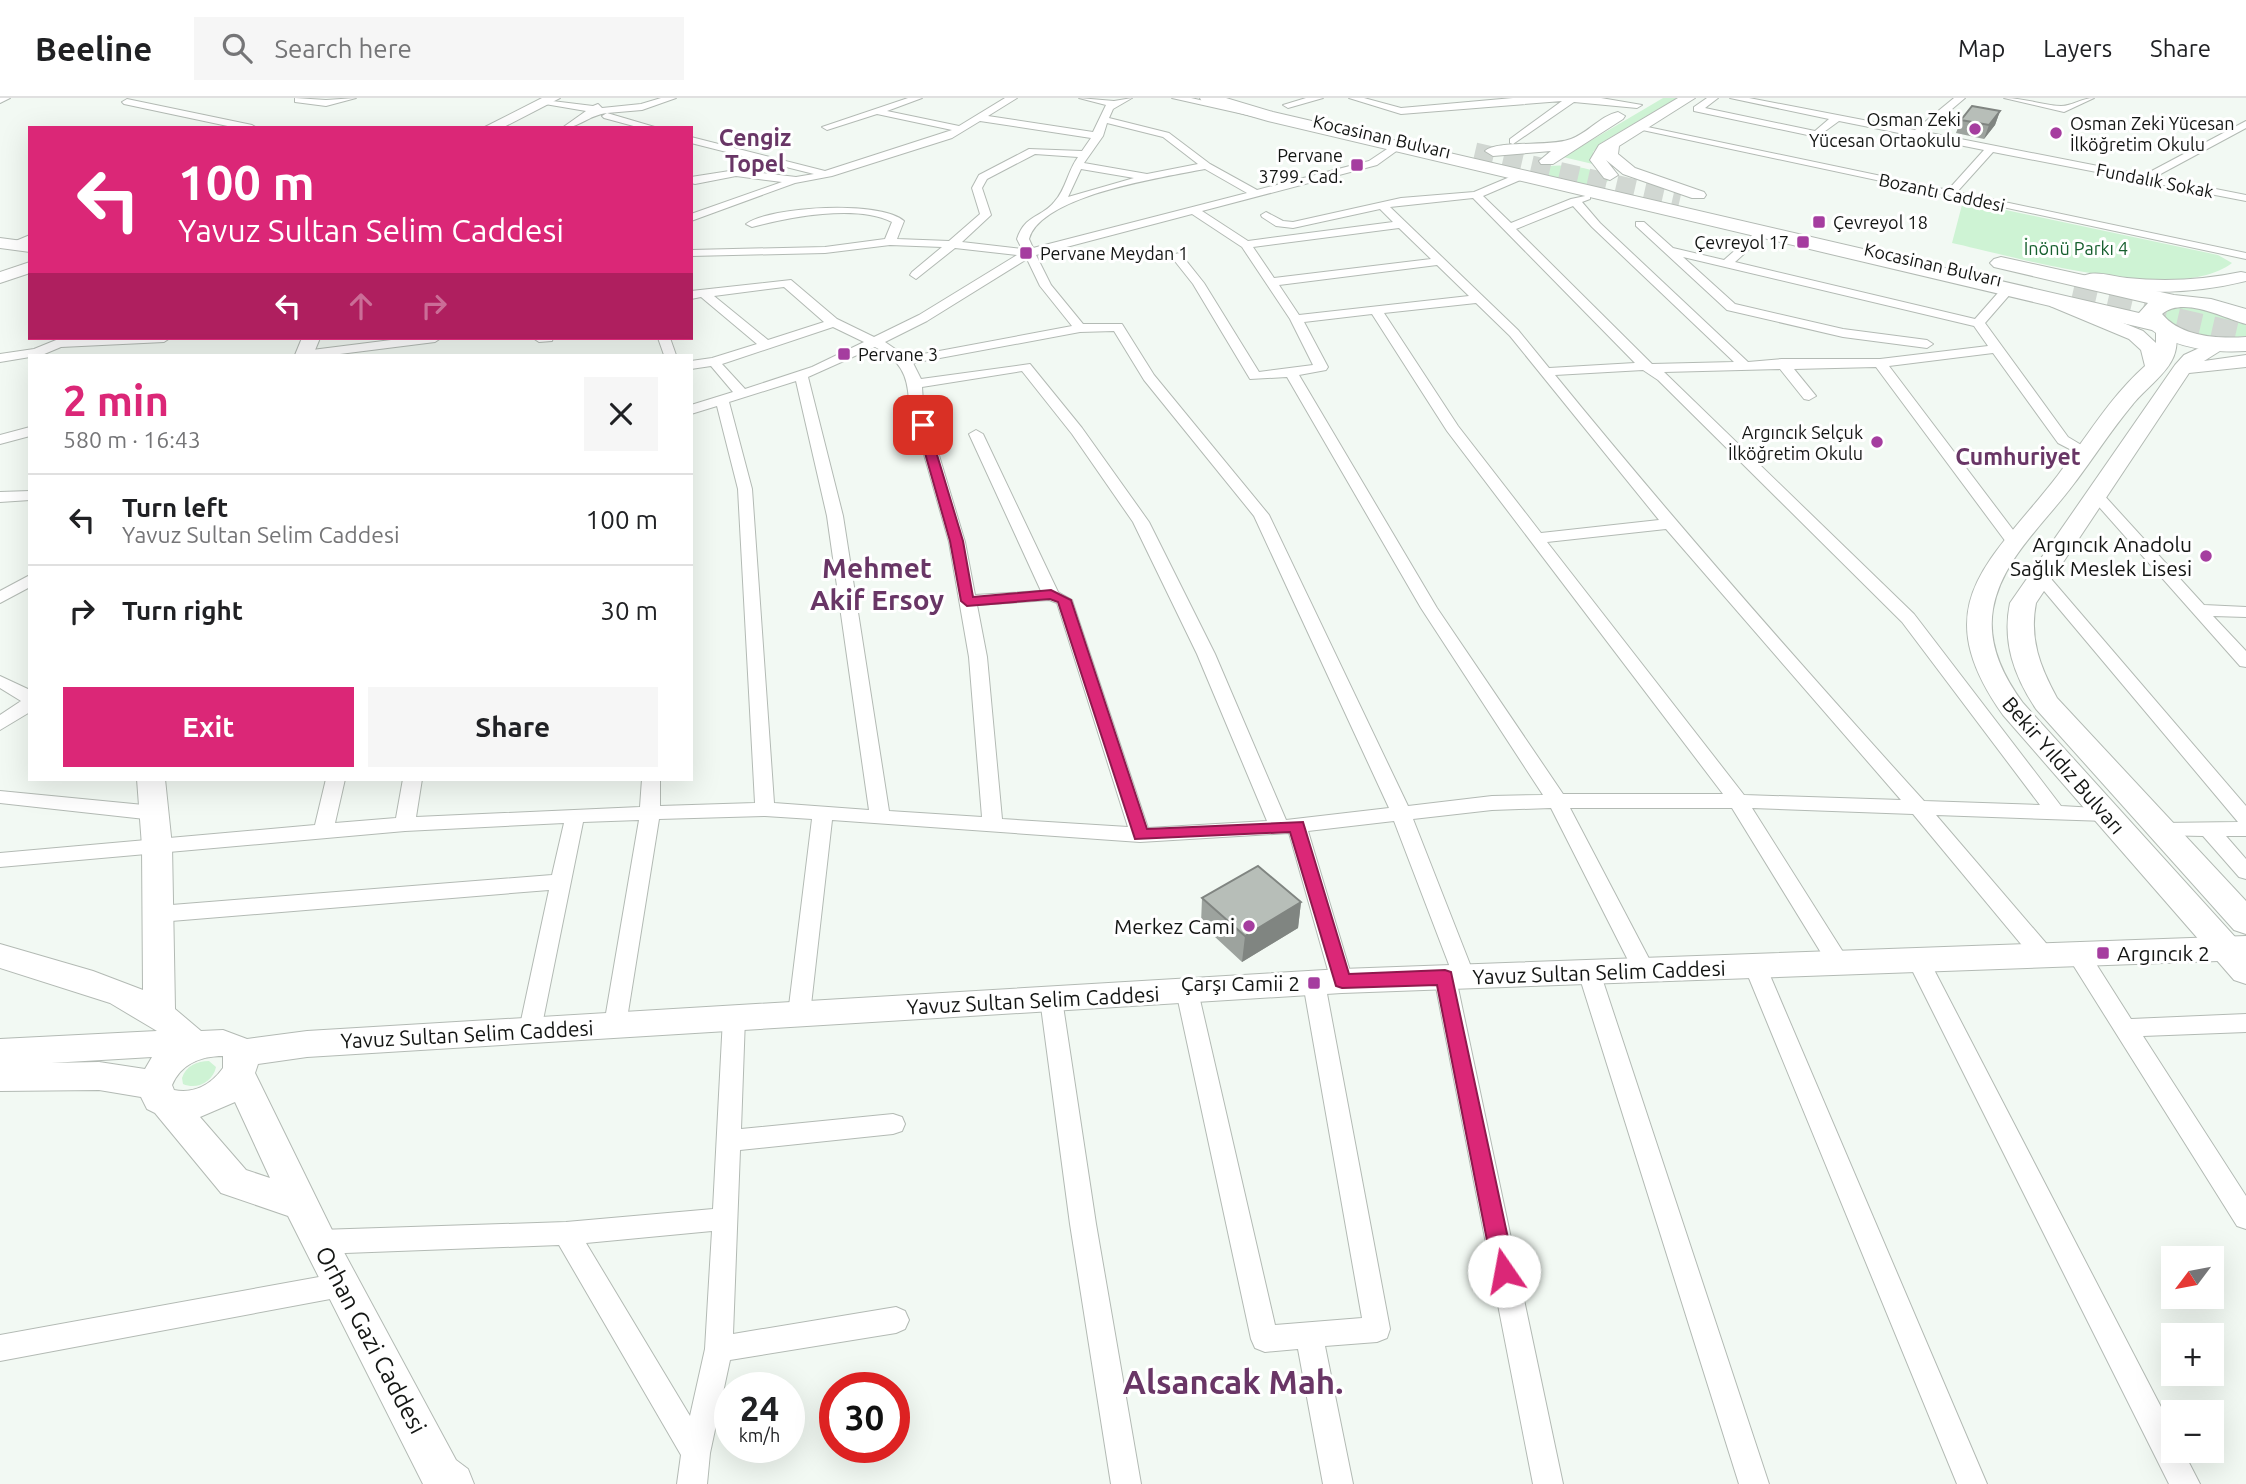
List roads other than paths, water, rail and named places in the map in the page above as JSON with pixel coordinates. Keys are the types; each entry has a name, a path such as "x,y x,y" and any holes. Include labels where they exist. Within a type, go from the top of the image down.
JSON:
{"highway":[{"path":"1208,98 1268,117 1397,147 1548,161 1609,175 1762,232 2007,289 2066,295 2195,340 2235,345"},
{"name":"Kocasinan Bulvarı","path":"1213,98 1472,155"},
{"name":"Kocasinan Bulvarı","path":"1241,98 1472,155"},
{"path":"1256,98 1306,103 1472,155 1524,177 1580,196 1681,202 1725,201"},
{"path":"1524,177 1521,171 1523,166 1548,161"},
{"path":"1580,196 1612,186 1615,182 1609,175"},
{"name":"Kocasinan Bulvarı","path":"1681,202 2066,295"},
{"path":"1976,257 2185,303 2226,309 2245,316"},
{"path":"2042,272 2108,292 2116,297 2118,302 2101,307 2066,295"},
{"path":"2163,327 2151,317 2151,310 2160,304 2185,303"}],"main road":[{"path":"1609,175 1599,164 1598,157 1604,148 1688,98"},
{"path":"1548,161 1643,101"},
{"path":"1472,155 1542,149 1577,142"},
{"path":"1611,144 1610,155 1623,168 1681,202"},
{"path":"2042,272 2121,284 2164,287 2206,284 2243,275"},
{"path":"2185,303 2243,275"},
{"path":"2066,295 2136,335 2167,370 2246,361"},
{"name":"Bekir Yıldız Bulvarı","path":"2163,327 2167,370 2098,496 2023,603 2020,618 2021,648 2031,676 2057,717 2246,922"},
{"name":"Bekir Yıldız Bulvarı","path":"2235,345 2167,370 2086,452 2015,543 1990,580 1980,608 1979,639 1986,664 2012,709 2106,814 2240,956"}],"street":[{"path":"0,100 5,98"},
{"path":"298,100 326,103 351,98"},
{"path":"570,126 619,98"},
{"path":"592,111 642,107 671,98"},
{"path":"878,98 902,102"},
{"path":"827,127 917,98"},
{"path":"693,217 796,180 828,174 925,145 960,129 1012,98"},
{"path":"1084,98 1115,104"},
{"path":"1060,203 1077,165 1098,135 1109,107 1127,98"},
{"path":"1177,98 1268,117"},
{"path":"1354,98 1401,111 1530,99 1643,101"},
{"path":"1513,141 1573,98"},
{"path":"1713,98 1697,109 1817,134 1837,118"},
{"name":"Fundalık Sokak","path":"1735,98 2246,198"},
{"path":"1917,134 1960,98"},
{"path":"2009,98 2064,109 2089,98"},
{"path":"494,126 549,101 646,126"},
{"path":"128,102 242,126"},
{"path":"863,104 886,107"},
{"path":"873,111 960,129"},
{"path":"979,118 1098,135"},
{"path":"1105,120 1166,135 1206,166 1255,193"},
{"path":"2146,178 2246,124"},
{"name":"Bozantı Caddesi","path":"1638,128 2246,256"},
{"path":"693,140 828,174"},
{"path":"693,409 801,375 877,342 950,302 1029,253 1373,163 1397,147"},
{"path":"1950,194 1991,148"},
{"path":"916,275 986,215 978,188 983,177 1033,151 1087,154"},
{"path":"1077,165 1148,177"},
{"path":"1080,328 1046,286 1023,239 1026,229 1041,214 1060,203 1148,177 1206,166"},
{"path":"693,180 742,173 796,180"},
{"path":"1266,215 1280,223 1293,225 1381,205 1427,198 1476,195 1524,177"},
{"path":"1476,195 1647,367 1664,376 1908,618 2056,813"},
{"path":"1509,228 1580,196 1596,225 1743,364"},
{"path":"1381,205 1514,333 1670,524 1797,672 1920,809 2043,955"},
{"path":"1176,255 1198,284 1255,376 1321,367 1296,319 1246,246 1192,209"},
{"path":"752,224 777,216 804,212 881,213 898,221 890,242"},
{"path":"1246,246 1403,224"},
{"path":"1640,224 1731,307 1843,333 1978,324 2007,289"},
{"path":"1726,264 1762,232"},
{"path":"693,253 825,250 890,242 952,244 1029,253"},
{"path":"1670,251 1726,264 1921,326 1937,357"},
{"path":"1271,282 1442,261"},
{"path":"0,278 28,268"},
{"path":"696,294 787,283 833,323 877,342 904,361 914,374 917,384 916,402 957,541 978,657 993,825"},
{"path":"696,294 766,345"},
{"path":"1296,319 1479,299"},
{"path":"1377,312 1452,428 1738,801 1839,963"},
{"path":"693,365 714,362 833,323"},
{"path":"1978,324 2063,440 2086,452"},
{"path":"904,361 1080,328 1118,327 1149,377 1261,515 1401,813 1454,977 1548,1484"},
{"path":"0,358 37,352 66,340"},
{"path":"312,354 420,340"},
{"path":"1546,372 1743,364 1880,363 1996,349"},
{"path":"714,362 742,394"},
{"path":"1782,363 1809,396"},
{"path":"1880,363 2015,543"},
{"path":"917,384 1025,368 1077,432 1142,522 1288,827 1328,982 1377,1329 1265,1339 1187,991"},
{"path":"1291,373 1429,608 1557,801 1644,970"},
{"path":"801,375 835,516 880,817"},
{"path":"722,400 745,489 765,809"},
{"path":"0,440 28,433"},
{"path":"976,434 1051,594"},
{"path":"0,497 27,492"},
{"path":"2098,496 2246,662"},
{"path":"1536,538 1670,524"},
{"path":"2040,576 2246,819"},
{"path":"0,598 26,588"},
{"path":"967,601 1051,594 1064,600 1140,835"},
{"path":"2200,610 2246,612"},
{"path":"0,681 28,697"},
{"path":"0,724 28,704"},
{"path":"151,781 157,846 159,1014"},
{"path":"324,830 335,781"},
{"path":"405,824 412,781"},
{"path":"615,1025 650,812 651,781"},
{"path":"0,797 154,813"},
{"path":"0,860 405,824 765,809 1140,835 1288,827 1492,803 1557,801 1738,801 2106,814"},
{"path":"800,1014 823,813"},
{"path":"530,1030 575,816"},
{"path":"2208,829 2246,872"},
{"path":"2161,830 2246,829"},
{"path":"159,914 561,882"},
{"path":"2078,954 2246,1218"},
{"name":"Yavuz Sultan Selim Caddesi","path":"239,1063 307,1044 1328,982 2078,954 2240,956"},
{"path":"0,956 92,984 159,1014 191,1048"},
{"path":"1918,960 2185,1484"},
{"path":"1755,966 1972,1484"},
{"path":"1589,972 1754,1484"},
{"path":"1051,999 1083,1224 1126,1484"},
{"path":"692,1484 696,1453 719,1349 734,1018"},
{"path":"2125,1028 2246,1023"},
{"path":"0,1052 173,1043 191,1048 223,1043 234,1046 239,1063 225,1090 204,1102 188,1106 162,1095 99,1076 0,1077"},
{"path":"191,1048 163,1068 162,1095 233,1182 302,1205"},
{"name":"Orhan Gazi Caddesi","path":"239,1063 319,1241 445,1481"},
{"path":"728,1141 893,1124"},
{"path":"319,1241 566,1233 724,1219"},
{"path":"566,1233 696,1453"},
{"path":"0,1348 341,1285"},
{"path":"719,1349 896,1320"},
{"path":"1309,1335 1338,1484"}],"tunnel":[{"path":"1475,152 1680,199"},
{"path":"2072,296 2246,336"}],"place":[{"name":"Osman Zeki Yücesan Ortaokulu","path":"1975,129"},
{"name":"Osman Zeki Yücesan İlköğretim Okulu","path":"2056,133"},
{"name":"Pervane 3799. Cad.","path":"1357,165"},
{"name":"Çevreyol 18","path":"1819,222"},
{"name":"Çevreyol 17","path":"1803,242"},
{"name":"Pervane Meydan 1","path":"1026,253"},
{"name":"Pervane 3","path":"844,354"},
{"name":"Argıncık Selçuk İlköğretim Okulu","path":"1877,442"},
{"name":"Argıncık Anadolu Sağlık Meslek Lisesi","path":"2206,556"},
{"name":"Merkez Cami","path":"1249,926"},
{"name":"Argıncık 2","path":"2103,953"},
{"name":"Çarşı Camii 2","path":"1314,983"}],"district":[{"name":"Cengiz Topel","path":"755,150"},
{"name":"Cumhuriyet","path":"2018,456"},
{"name":"Mehmet Akif Ersoy","path":"877,583"},
{"name":"Alsancak Mah.","path":"1233,1381"}],"park label":[{"name":"İnönü Parkı 4","path":"2076,248"}]}
